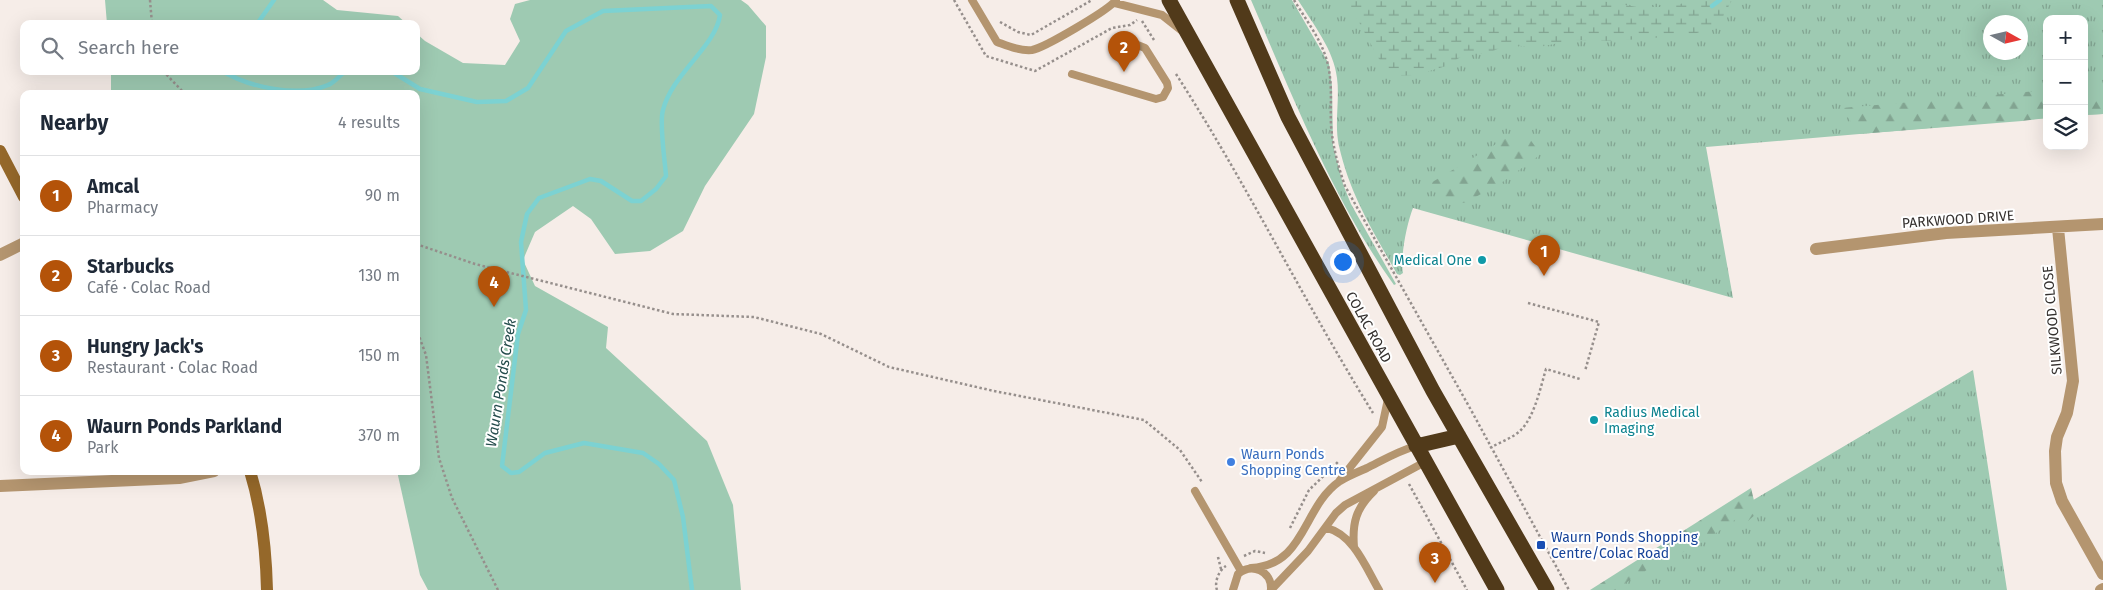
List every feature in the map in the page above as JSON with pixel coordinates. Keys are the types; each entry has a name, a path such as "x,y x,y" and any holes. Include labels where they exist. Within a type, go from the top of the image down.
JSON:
{"highway":[{"name":"COLAC ROAD","path":"1169,0 1497,590"},
{"name":"COLAC ROAD","path":"1237,0 1288,117 1459,436 1547,590"},
{"path":"1416,446 1459,436"},
{"path":"1425,462 1459,436"}],"street":[{"path":"0,151 20,189"},
{"name":"PARKWOOD DRIVE","path":"1816,249 1885,239 2103,224"},
{"name":"SILKWOOD CLOSE","path":"2058,228 2073,381 2066,413 2054,451 2056,483 2062,501 2103,574"},
{"path":"0,256 20,245"},
{"path":"0,486 179,478 194,475"},
{"path":"251,475 258,497 264,534 267,590"}],"lane":[{"path":"972,0 997,42 1022,50 1033,50 1048,44 1116,1 1162,15 1190,38"},
{"path":"1072,74 1156,99 1163,97 1168,88 1167,83 1145,48 1130,42"},
{"path":"1226,590 1238,574 1251,568 1270,565 1288,554 1312,513 1382,427 1389,397"},
{"path":"1339,482 1396,453 1416,446"},
{"path":"1271,590 1308,551 1327,528 1336,513 1345,505 1425,462"},
{"path":"1354,547 1353,529 1356,513 1362,503 1380,486"},
{"path":"1195,491 1236,561 1238,574 1233,590"},
{"path":"1327,528 1339,532 1354,547 1378,590"},
{"path":"1251,568 1265,573 1271,583 1271,590"}],"path":[{"path":"150,0 152,20"},
{"path":"954,0 980,47"},
{"path":"996,18 1004,26 1031,35 1092,0"},
{"path":"1294,0 1321,44 1327,62 1331,82 1331,126 1336,160 1344,186 1569,590"},
{"path":"167,75 181,90"},
{"path":"1207,121 1325,333 1374,414 1371,420"},
{"path":"420,245 475,264 564,288 674,314 754,317 820,334 890,367 994,391 1144,420 1180,450 1204,485 1202,501"},
{"path":"1528,303 1599,322 1585,371"},
{"path":"420,338 426,354 442,466 452,498 498,590"},
{"path":"1490,448 1519,432 1533,408 1546,369 1580,379"},
{"path":"1286,536 1309,490 1343,458"},
{"path":"1404,474 1415,499 1467,590"},
{"path":"1217,590 1216,586 1221,569 1255,551 1269,552"}],"green space":[{"path":"105,0 323,0 337,10 398,16 402,20 107,20"},
{"path":"530,0 741,0 748,5 766,26 766,57 754,114 705,186 683,231 650,251 615,254 591,219 573,206 535,232 523,260 535,286 608,327 606,348 707,441 733,505 741,590 428,590 420,575 398,475 420,475 420,90 111,90 111,75 420,75 420,37 463,63 505,65 520,41 510,19 515,4"},
{"path":"1251,0 1292,0 1329,64 1332,86 1333,145 1343,184 1351,204 1396,284 1394,285 1372,253 1333,183 1298,110"},
{"path":"1298,0 2103,0 2103,114 2088,115 2088,15 2043,15 2043,118 1706,147 1733,298 1413,208 1408,222 1402,258 1403,273 1400,275 1397,274 1371,228 1349,181 1338,138 1338,86 1335,68 1332,57"},
{"path":"1347,0 1596,0 1637,7 1669,7 1695,0 1732,0 1718,26 1691,35 1613,41 1574,40 1539,47 1507,45 1486,54 1469,52 1446,66 1416,75 1397,76 1379,59"},
{"path":"2103,85 2103,114 2088,115 2088,87"},
{"path":"2043,90 2043,118 2022,121 1859,134 1842,108"},
{"path":"1527,135 1537,149 1537,157 1504,181 1465,203 1443,201 1441,187 1429,184 1508,137"},
{"path":"1973,370 2007,590 1601,590"},
{"path":"1751,488 1757,513 1748,521 1739,517 1703,542 1635,576 1617,590 1590,590"}],"waterway":[{"name":"Waurn Ponds Creek","path":"260,20 274,0"},
{"path":"1712,6 1720,0"},
{"name":"Waurn Ponds Creek","path":"397,75 420,89 477,102 506,101 528,88 566,31 603,11 711,6 720,15 717,27 711,38 675,84 663,110 662,133 666,176 656,189 641,201 632,201 601,181 590,179 539,198 527,214 521,242 526,310 518,334 502,466 511,473 519,472 545,453 584,443 643,453 659,464 674,480 683,517 692,590"},
{"name":"Waurn Ponds Creek","path":"229,75 259,86 281,90"},
{"name":"Waurn Ponds Creek","path":"310,90 330,84 341,75"}],"place":[{"name":"Starbucks","path":"1124,72"},
{"name":"Medical One","path":"1482,260"},
{"name":"Amcal","path":"1544,276"},
{"name":"Waurn Ponds Parkland","path":"494,307"},
{"name":"Radius Medical Imaging","path":"1594,420"},
{"name":"Waurn Ponds Shopping Centre","path":"1231,462"},
{"name":"Waurn Ponds Shopping Centre/Colac Road","path":"1541,545"},
{"name":"Hungry Jack's","path":"1435,583"}]}
